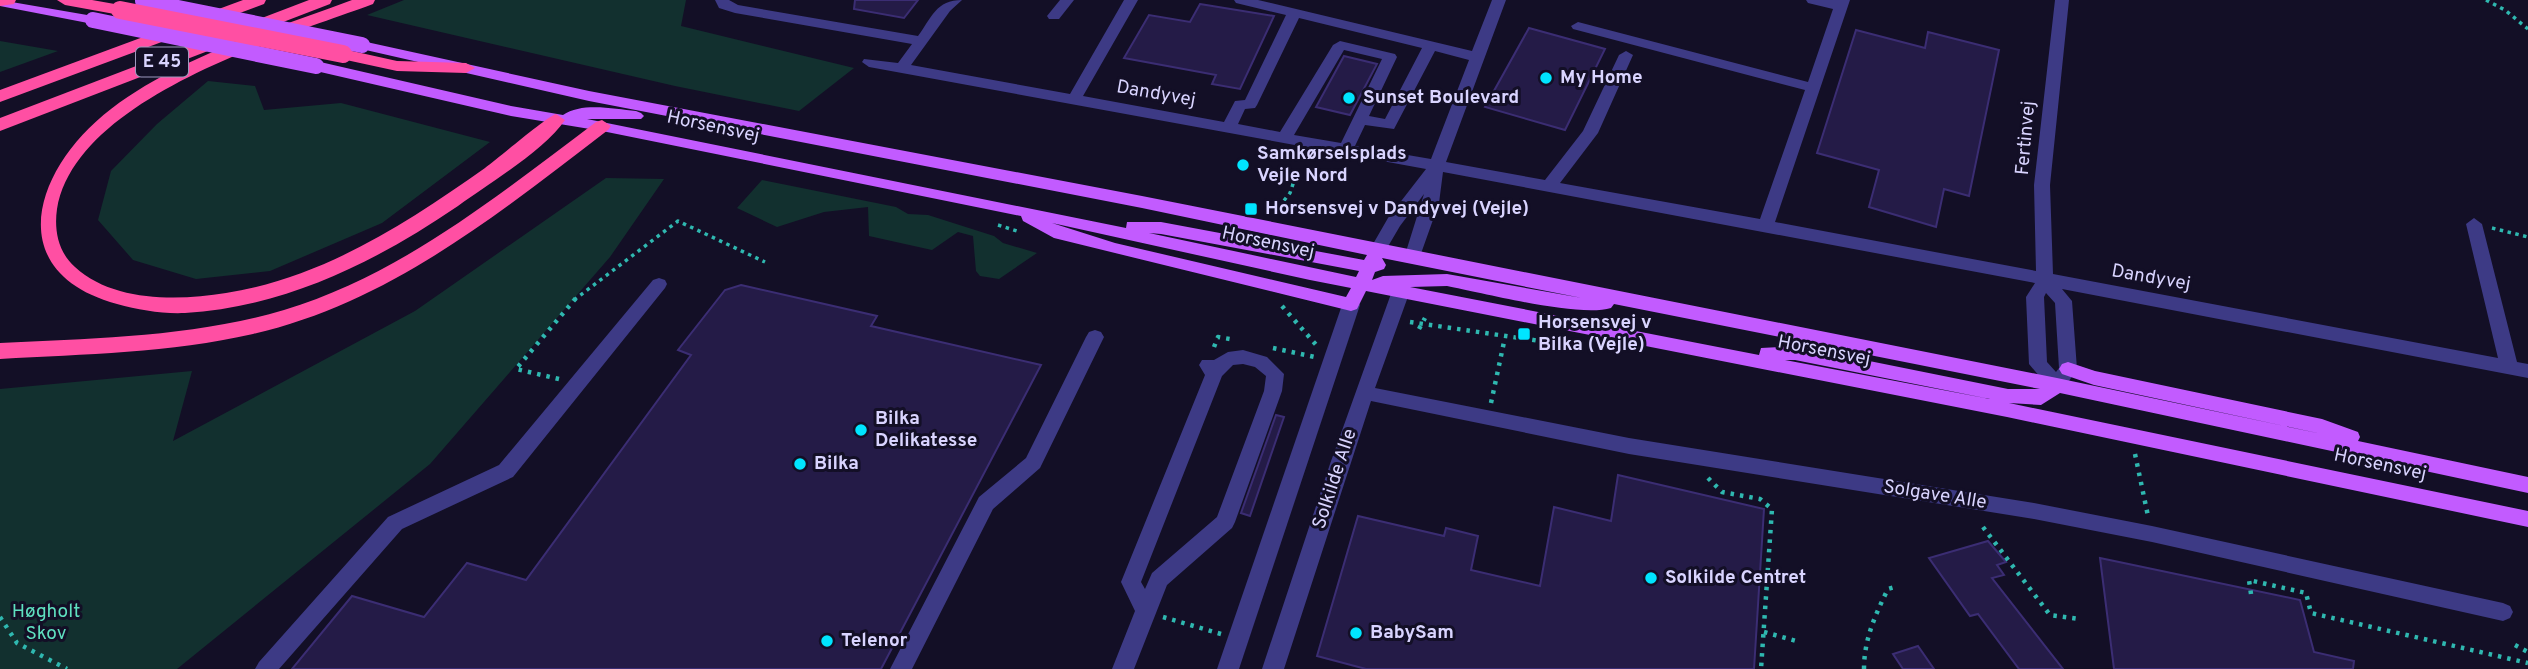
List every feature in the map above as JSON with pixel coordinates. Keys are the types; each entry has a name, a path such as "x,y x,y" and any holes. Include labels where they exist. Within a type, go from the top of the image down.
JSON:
{"highway":[{"path":"0,1 8,0"},
{"path":"65,0 397,66 466,68"},
{"name":"E 45","path":"0,96 258,0"},
{"name":"E 45","path":"0,125 324,0"},
{"path":"367,0 195,67 147,92 103,126 71,159 50,197 45,233 56,262 84,286 131,301 184,305 255,297 321,275 374,250 426,218 540,138 556,120"},
{"path":"0,351 176,340 301,312 366,285 458,231 601,119"}],"main road":[{"name":"Horsensvej","path":"0,1 316,66 556,120 601,119 1360,284 1403,286 2528,519"},
{"name":"Horsensvej","path":"140,1 362,45 589,96 1142,202 2057,385 2528,485"},
{"path":"589,96 601,119 627,114 776,143 816,140"},
{"path":"1013,209 1055,232 1351,305 1377,251"},
{"path":"1065,220 1161,228 1369,267 1412,258 1403,286 1447,280 1576,304 1643,303"},
{"path":"1721,352 1794,353 2008,396 2041,398 2057,385"},
{"path":"2068,369 2094,378 2322,426 2403,457"},
{"path":"2057,385 2062,421"}],"street":[{"path":"722,0 724,5 735,9 921,41"},
{"path":"902,68 945,8 955,0"},
{"path":"1054,16 1068,0"},
{"path":"1074,100 1131,0"},
{"path":"1241,0 1477,57"},
{"path":"1412,258 1431,204 1436,167 1499,0"},
{"path":"1766,226 1842,4 1813,0"},
{"name":"Fertinvej","path":"2057,385 2038,364 2035,298 2045,280 2042,185 2062,0"},
{"path":"1228,128 1240,104 1250,106 1294,13"},
{"path":"1578,26 1814,89"},
{"path":"1284,139 1340,44 1390,57 1345,150"},
{"path":"1360,119 1389,125 1430,46"},
{"path":"1548,187 1590,133 1626,55"},
{"name":"Dandyvej","path":"869,62 1766,226 2528,371"},
{"path":"1377,251 1394,222 1436,167"},
{"path":"2474,224 2509,367"},
{"path":"2045,280 2063,301 2068,369 2057,385"},
{"path":"266,669 396,523 506,471 659,284"},
{"name":"Solkilde Alle","path":"1273,669 1364,394 1403,286"},
{"path":"1213,669 1231,663 1351,305"},
{"path":"901,669 986,503 1033,463 1095,337"},
{"path":"1123,669 1159,579 1224,522 1273,391 1275,374 1267,363 1250,358 1227,358 1210,368 1131,582 1145,611"},
{"name":"Solgave Alle","path":"1364,394 1629,446 2034,511 2152,534 2502,612"}],"path":[{"path":"2486,0 2505,10 2528,29"},
{"path":"1273,214 1290,193 1296,175"},
{"path":"578,384 516,369 569,303 678,221 765,262"},
{"path":"2474,224 2528,237"},
{"path":"1275,298 1318,347 1335,350"},
{"path":"1419,329 1424,318"},
{"path":"1562,351 1563,340"},
{"path":"1488,417 1504,342"},
{"path":"2135,454 2152,534"},
{"path":"1700,471 1722,492 1760,499 1772,509 1761,669"},
{"path":"1983,527 2050,615 2079,619"},
{"path":"2252,594 2249,580 2306,593 2311,613 2528,663"},
{"path":"1864,669 1863,657 1871,627 1888,589 1895,586"},
{"path":"1145,611 1221,634"},
{"path":"0,617 18,643 67,669"},
{"path":"1763,632 1800,642"},
{"path":"2515,645 2528,652"}],"green space":[{"path":"404,0 686,0 681,26 854,68 799,111 675,86 367,15"},
{"path":"0,41 58,51 0,72"},
{"path":"208,81 255,86 264,110 341,103 490,142 382,223 270,271 196,279 133,260 98,220 111,171 157,124"},
{"name":"Høgholt Skov","path":"606,178 664,179 610,257 430,464 177,669 0,669 0,389 192,371 173,441 415,311"},
{"path":"762,180 896,207 908,214 928,215 1037,253 999,279 980,276 976,271 973,236 958,232 932,250 869,236 868,207 824,212 777,227 737,208"}],"building":[{"path":"855,0 918,0 904,18 854,9"},
{"path":"1200,4 1274,16 1240,89 1212,84 1216,75 1124,58 1149,15 1190,22"},
{"name":"My Home","path":"1529,28 1605,49 1565,130 1485,107"},
{"path":"1856,30 1925,48 1928,32 1999,50 1969,196 1944,189 1936,227 1869,207 1879,170 1817,153"},
{"path":"1344,56 1377,64 1350,115 1316,107"},
{"name":"Bilka","path":"741,285 877,316 871,326 1041,365 881,669 292,669 352,596 424,617 467,563 526,580 691,355 678,350 725,290"},
{"path":"1276,415 1284,417 1250,516 1241,513"},
{"name":"Solkilde Centret","path":"1618,475 1764,509 1754,669 1366,669 1317,656 1358,516 1444,536 1446,528 1478,536 1471,570 1540,586 1554,507 1611,521"},
{"path":"1988,541 2006,562 1997,565 2004,575 1992,578 2063,669 2019,669 1978,614 1970,616 1929,558"},
{"path":"2100,558 2300,600 2314,652 2354,661 2353,669 2114,669"},
{"path":"1918,646 1934,669 1903,669 1893,654"}],"place":[{"name":"My Home","path":"1546,78"},
{"name":"Sunset Boulevard","path":"1349,98"},
{"name":"Samkørselsplads Vejle Nord","path":"1243,165"},
{"name":"Horsensvej v Dandyvej (Vejle)","path":"1251,209"},
{"name":"Horsensvej v Bilka (Vejle)","path":"1524,334"},
{"name":"Bilka Delikatesse","path":"861,430"},
{"name":"Bilka","path":"800,464"},
{"name":"Solkilde Centret","path":"1651,578"},
{"name":"BabySam","path":"1356,633"},
{"name":"Telenor","path":"827,641"}]}
